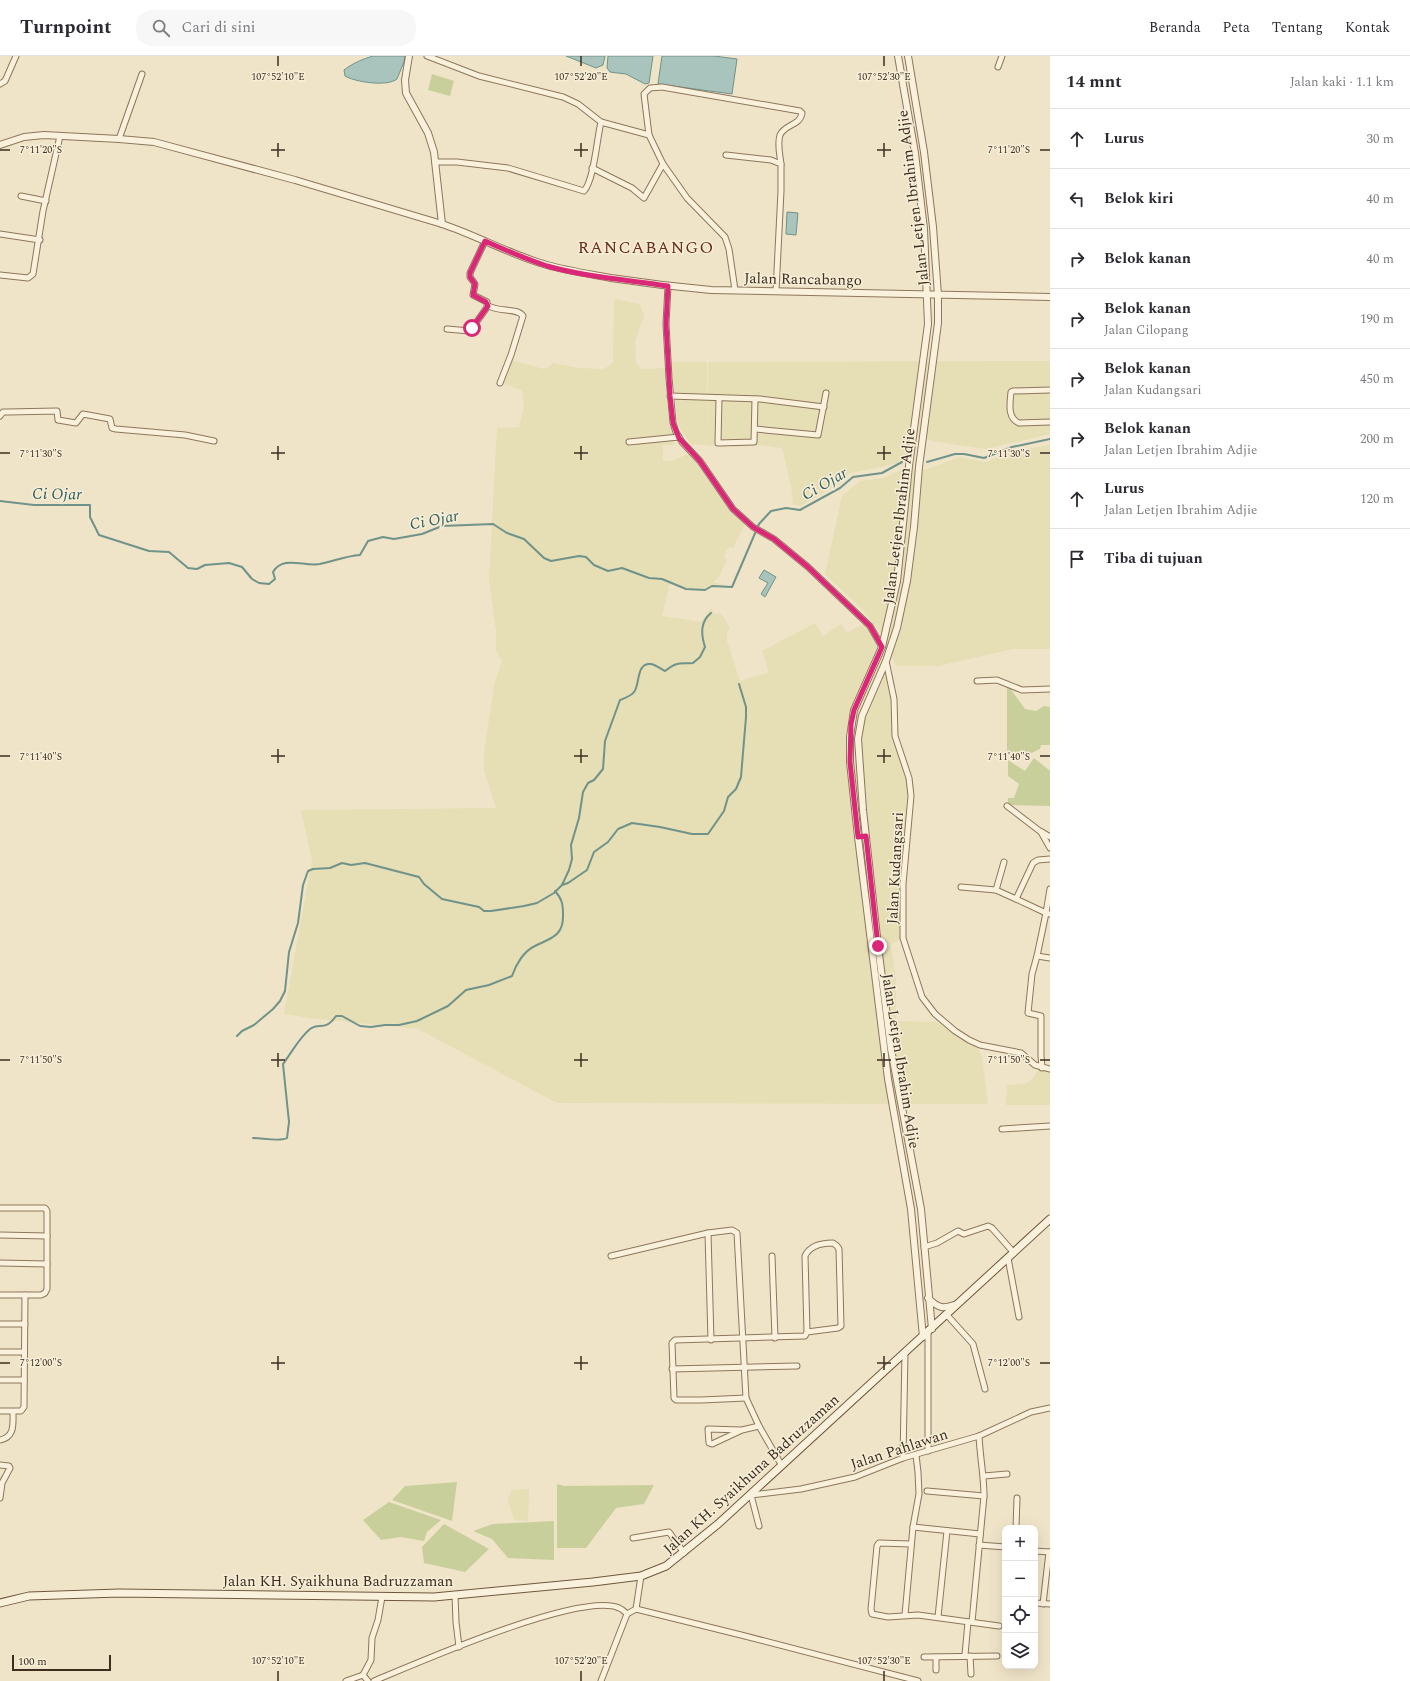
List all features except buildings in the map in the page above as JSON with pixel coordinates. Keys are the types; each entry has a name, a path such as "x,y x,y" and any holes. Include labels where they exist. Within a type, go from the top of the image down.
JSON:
{"main road":[{"name":"Jalan KH. Syaikhuna Badruzzaman","path":"0,1603 29,1596 143,1593 382,1597 455,1596 641,1576 666,1566 684,1553 751,1496 1050,1219"}],"street":[{"path":"0,84 5,82 16,56"},
{"path":"409,56 404,80 406,93 428,133 434,152 442,224"},
{"path":"427,56 479,76 567,99 578,104 601,122 649,135"},
{"name":"Jalan Letjen Ibrahim Adjie","path":"898,56 915,152 924,229 928,324 910,459 897,581 882,647 854,710 851,724 850,762 888,1080 912,1209 927,1333"},
{"name":"Jalan Letjen Ibrahim Adjie","path":"908,56 924,152 933,227 938,295 938,323 919,467 914,527 907,581 897,628 886,661 862,716 858,739 858,762 891,1049 921,1209 928,1298 927,1333"},
{"path":"998,67 1002,56"},
{"path":"119,139 142,74"},
{"path":"735,290 729,249 725,237 687,198 663,164 649,135 643,97 646,90 650,88 662,87 684,90 800,111 802,113 801,118 796,123 785,129 781,134 779,147 781,164 781,191 776,291"},
{"path":"435,162 457,162 508,168 584,191 587,188 592,168 601,122"},
{"name":"Jalan Rancabango","path":"0,145 34,135 119,139 162,144 287,178 442,224 512,253 549,266 598,276 668,286 735,290 1050,297"},
{"path":"0,275 28,278 32,277 60,136"},
{"path":"915,152 924,152"},
{"path":"726,155 771,160 781,164"},
{"path":"592,168 632,188 644,198 663,164"},
{"path":"21,196 46,201"},
{"path":"0,234 40,240"},
{"path":"485,241 470,273 470,277 475,284 473,295 486,302 488,306 501,311 513,311 522,314 523,316 511,355 500,383"},
{"path":"668,286 666,324 670,396 673,423 679,438 700,461 733,509 758,530 774,539 820,578 870,626 882,647"},
{"path":"448,329 470,331 488,306"},
{"path":"1050,390 1011,392 1010,413 1015,422 1019,423 1050,422"},
{"path":"755,429 818,435 826,393"},
{"path":"670,396 755,399 824,407"},
{"path":"718,398 718,443 754,442 755,399"},
{"path":"0,416 3,412 57,411 58,420 76,424 83,414 110,419 112,428 116,429 191,436 214,441"},
{"path":"629,442 679,438"},
{"path":"904,526 914,527"},
{"name":"Jalan Kudangsari","path":"886,661 894,699 895,736 909,778 911,796 903,884 903,938 922,997 935,1014 955,1031 969,1040 980,1045 1021,1053 1035,1065 1050,1069"},
{"path":"977,681 997,680 1022,690 1050,689"},
{"path":"1007,806 1041,832 1050,836"},
{"path":"1041,832 1050,848"},
{"path":"858,837 866,836"},
{"path":"1016,899 1033,863 1038,860 1050,859"},
{"path":"996,890 1004,862"},
{"path":"961,887 996,890 1048,913"},
{"path":"1042,1068 1041,1016 1028,1013 1032,974 1048,913 1050,889"},
{"path":"1037,956 1050,958"},
{"path":"1002,1129 1050,1126"},
{"path":"0,1208 45,1208 47,1211 47,1289 45,1293 25,1295 0,1294"},
{"path":"924,1247 937,1243 958,1231 964,1234 988,1226 992,1228 1011,1255 1019,1317"},
{"path":"611,1256 708,1233 732,1230 737,1233 743,1339 743,1368 746,1398 759,1426 782,1466"},
{"path":"708,1233 711,1340"},
{"path":"0,1235 46,1236"},
{"path":"746,1398 676,1400 674,1398 671,1345 675,1340 803,1336 808,1332 838,1328 841,1326 839,1249 833,1243 813,1247 808,1250 805,1256 808,1332"},
{"path":"772,1256 775,1338"},
{"path":"0,1263 47,1264"},
{"path":"0,1411 21,1411 24,1407 25,1295"},
{"path":"928,1298 936,1306 942,1307 959,1303"},
{"path":"947,1315 973,1344 985,1388"},
{"path":"0,1324 25,1324"},
{"path":"927,1333 928,1451"},
{"path":"0,1352 24,1352"},
{"path":"903,1458 905,1353"},
{"path":"672,1369 797,1366"},
{"path":"0,1380 24,1380"},
{"name":"Jalan Pahlawan","path":"751,1496 794,1490 855,1477 903,1458 979,1436 1031,1412 1050,1408"},
{"path":"0,1440 10,1436 12,1430 13,1412"},
{"path":"742,1430 708,1429 709,1443 712,1444 742,1430 759,1426"},
{"path":"971,1674 968,1656 970,1622 984,1496 984,1476 980,1458 979,1436"},
{"path":"905,1615 913,1527 919,1494 916,1455"},
{"path":"0,1465 9,1466 10,1468 2,1483 0,1498"},
{"path":"984,1476 1007,1474"},
{"path":"926,1491 984,1496"},
{"path":"751,1496 759,1526"},
{"path":"1016,1525 1017,1498"},
{"path":"913,1527 980,1534"},
{"path":"938,1617 947,1531"},
{"path":"634,1538 669,1532 684,1553"},
{"path":"912,1544 879,1542 877,1546 871,1609 872,1614 875,1616 888,1617 905,1615 938,1617 1000,1626"},
{"path":"979,1544 1002,1547"},
{"path":"1038,1550 1049,1552 1047,1586 1043,1604"},
{"path":"636,1609 641,1576"},
{"path":"455,1596 459,1647"},
{"path":"347,1681 363,1675 371,1660 372,1638 378,1620 382,1597"},
{"path":"1038,1603 1050,1604"},
{"path":"374,1681 459,1647 549,1615 590,1607 605,1606 619,1608 627,1614"},
{"path":"601,1681 627,1614 636,1609 918,1681"},
{"path":"936,1656 936,1670"},
{"path":"924,1657 997,1656"},
{"path":"363,1675 368,1681"}],"shaded area":[{"path":"614,299 640,304 644,316 635,341 636,363 642,369 666,368 674,445 663,445 663,461 673,461 685,455 692,454 733,509 746,521 733,548 730,547 726,551 724,558 727,559 719,577 713,582 732,587 712,586 705,590 686,589 671,584 669,586 662,616 701,622 711,608 715,614 719,613 723,616 730,628 727,631 727,641 740,681 769,672 762,651 815,623 823,636 841,624 847,633 866,622 882,647 889,668 895,736 910,786 903,883 903,938 891,944 896,981 896,1021 937,1022 957,1036 976,1045 982,1056 988,1104 557,1103 418,1029 284,1014 312,860 301,810 496,808 484,770 484,753 494,685 502,661 496,650 496,631 489,579 497,428 519,427 524,406 522,391 503,383 503,377 511,360 544,369 553,363 579,368 604,369 613,363"},
{"path":"1050,361 1050,434 986,449 938,442 914,436 910,459 882,467 850,473 839,484 801,506 793,505 791,486 782,448 760,445 735,447 722,447 717,445 707,446 708,362"},
{"path":"670,362 707,362 707,445 691,444 678,425"},
{"path":"1050,445 1050,649 1013,649 938,666 896,666 880,631 861,608 825,574 842,496 860,481 883,478 902,470 928,469 959,457 986,462 1013,451"},
{"path":"1039,1068 1050,1069 1050,1105 1006,1105 1007,1085 1025,1084 1033,1078"},
{"path":"529,1489 528,1521 514,1520 508,1500 512,1490"}],"green space":[{"path":"432,74 454,81 450,96 428,90"},
{"path":"1007,684 1025,709 1036,711 1044,706 1050,707 1050,745 1041,745 1040,749 1027,755 1007,751"},
{"path":"1034,758 1050,771 1050,806 1008,805 1008,798 1014,798 1019,784 1008,776 1008,760 1025,771"},
{"path":"457,1482 452,1521 392,1500 405,1486"},
{"path":"557,1484 564,1486 654,1485 644,1504 616,1508 586,1548 557,1548"},
{"path":"389,1502 441,1520 427,1532 424,1541 401,1537 381,1540 363,1520"},
{"path":"554,1521 554,1560 508,1558 492,1539 473,1531 493,1524"},
{"path":"444,1524 489,1549 465,1572 424,1563 422,1547"}],"water":[{"path":"373,56 405,56 397,79 386,83 371,83 345,76 344,70"},
{"path":"566,56 605,56 603,65 596,68"},
{"path":"608,56 653,56 649,83 645,84 626,74 610,72 607,68"},
{"path":"662,56 714,56 737,59 732,94 658,84"},
{"path":"787,212 798,213 796,235 786,234"},
{"path":"764,570 776,577 765,597 761,594 768,583 759,578"}],"waterway":[{"name":"Ci Ojar","path":"927,462 955,454 964,454 984,458 1012,447 1050,439"},
{"name":"Ci Ojar","path":"0,501 34,505 90,505 90,517 99,535 149,551 169,552 188,568 197,569 205,565 229,563 242,567 252,579 259,583 269,584 275,579 273,572 282,564 294,563 314,565 345,557 360,555 368,541 383,537 394,539 422,534 442,526 493,524 507,533 524,539 544,558 551,561 579,556 586,557 594,565 608,571 622,568 649,578 662,579 686,589 705,590 712,586 732,587 759,524 771,511 786,508 800,510 840,488 853,477 882,473 902,462"},
{"path":"237,1036 242,1031 254,1025 273,1009 280,1001 285,991 289,952 298,923 303,885 308,871 313,869 330,868 342,863 351,865 365,863 419,877 424,884 442,899 479,907 484,911 537,903 554,893 562,885 569,870 572,859 571,845 579,818 583,792 588,783 594,780 603,769 605,741 620,700 630,696 634,692 641,670 646,664 657,666 665,671 676,664 693,663 700,657 705,647 702,628 705,620 711,613"},
{"path":"562,885 568,883 587,870 594,852 608,842 618,829 632,823 692,834 708,834 724,811 728,797 736,789 741,777 746,707 739,684"},
{"path":"253,1138 276,1140 287,1138 289,1122 283,1064 299,1041 310,1029 316,1026 329,1024 336,1016 342,1016 360,1026 371,1027 399,1025 417,1021 448,1006 466,990 489,985 512,976 518,963 527,951 559,932 563,921 563,910 561,899 555,891"}],"district":[{"name":"RANCABANGO","path":"646,247"}],"route":[{"path":"472,328 488,306 487,302 473,295 475,284 470,277 470,273 485,241 512,253 549,266 598,276 668,286 666,324 670,396 673,423 679,438 700,461 733,509 753,527 774,539 808,567 870,626 882,647 854,710 850,737 850,762 858,837 866,836 878,946"}]}
